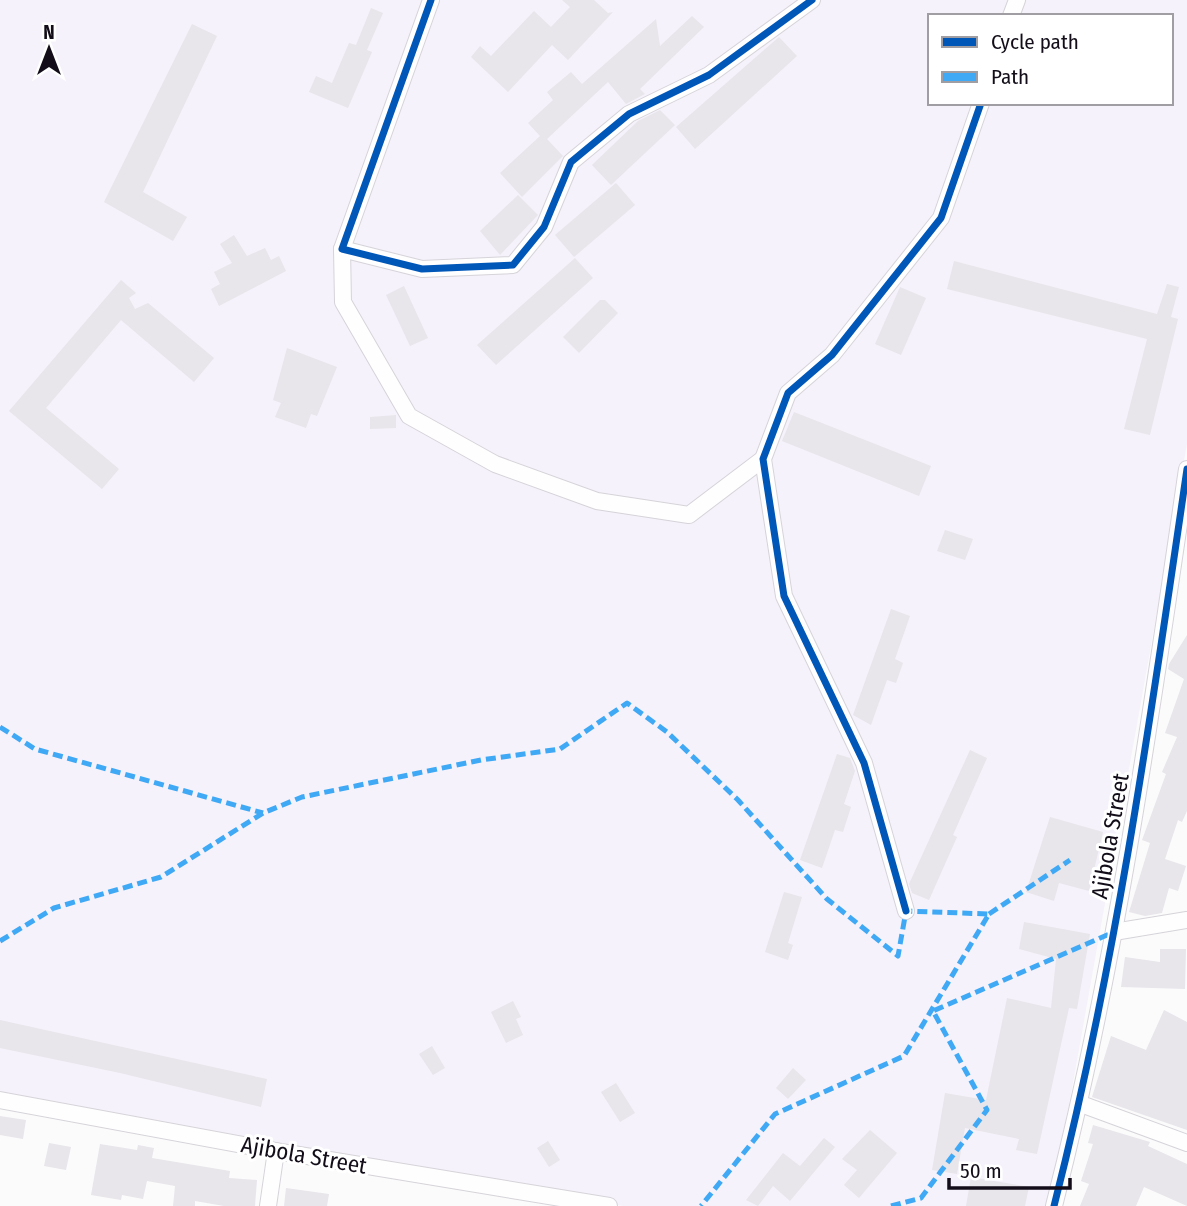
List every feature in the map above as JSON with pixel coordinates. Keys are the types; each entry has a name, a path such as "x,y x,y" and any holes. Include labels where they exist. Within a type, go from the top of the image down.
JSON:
{"street":[{"path":"431,0 342,249 343,302 409,416 495,464 597,501 689,515 763,459"},
{"path":"342,249 422,269 513,265 544,227 571,162 628,114 709,75 812,0"},
{"path":"906,911 864,763 784,596 763,459 788,393 832,355 941,218 980,105"},
{"name":"Ajibola Street","path":"1054,1206 1080,1104 1114,932 1187,469"},
{"path":"1114,932 1187,920"},
{"name":"Ajibola Street","path":"0,1100 276,1151 609,1206"},
{"path":"1080,1104 1187,1143"},
{"path":"268,1206 276,1151"}],"shaded area":[{"path":"0,0 1187,0 1187,444 1051,1206 623,1206 0,1098"}],"building":[{"path":"562,0 594,0 608,13 613,12 568,60 552,45 508,92 471,57 480,46 491,56 534,11 551,27 570,7"},
{"path":"371,8 383,13 367,50 372,52 348,108 309,92 316,76 332,83 349,43 356,45"},
{"path":"692,16 704,27 640,89 645,94 626,104 608,82 547,139 563,156 522,197 500,173 540,136 528,123 553,100 547,92 571,72 582,84 656,19 660,46"},
{"path":"192,24 217,36 143,192 187,217 173,241 104,202"},
{"path":"779,37 797,56 695,149 676,127"},
{"path":"660,110 675,125 611,185 592,165 638,121"},
{"path":"616,183 635,205 574,257 555,235"},
{"path":"518,195 538,215 500,255 480,231"},
{"path":"234,235 247,256 265,248 271,260 279,256 286,271 219,306 211,289 220,284 214,272 232,263 220,244"},
{"path":"575,258 593,278 496,365 477,345"},
{"path":"954,261 1157,314 1167,284 1179,287 1171,317 1178,319 1150,435 1124,429 1147,339 947,289"},
{"path":"121,280 136,293 129,298 135,309 148,303 214,358 194,382 121,320 46,408 119,469 102,489 9,411"},
{"path":"404,286 428,338 410,346 386,295"},
{"path":"900,287 926,298 901,355 875,344"},
{"path":"600,300 605,300 618,313 579,353 563,337"},
{"path":"287,348 337,367 317,416 311,414 306,428 275,417 281,403 273,400"},
{"path":"794,412 931,466 919,496 782,441"},
{"path":"396,415 396,428 370,429 370,417"},
{"path":"945,530 973,539 965,560 937,551"},
{"path":"891,609 910,616 895,659 903,663 896,683 887,680 871,725 853,715"},
{"path":"1187,635 1187,811 1182,822 1178,820 1165,859 1186,866 1178,891 1169,888 1162,913 1145,916 1129,912 1150,843 1142,840 1166,774 1162,772 1177,737 1165,733 1184,679 1168,669 1169,664"},
{"path":"970,750 987,758 953,835 957,837 929,900 912,893 909,884"},
{"path":"837,754 850,758 855,771 844,804 851,807 843,832 835,830 822,868 800,860"},
{"path":"1050,817 1103,832 1089,891 1059,883 1054,901 1026,892"},
{"path":"784,892 802,897 788,943 793,945 788,960 765,952"},
{"path":"1024,922 1090,934 1077,1009 1069,1008 1037,1154 1016,1150 1019,1139 965,1128 957,1174 932,1170 945,1093 986,1100 1007,998 1051,1008 1056,959 1019,949"},
{"path":"1160,949 1186,949 1185,989 1121,987 1125,957 1160,962"},
{"path":"513,1001 521,1017 516,1019 523,1035 506,1043 491,1012"},
{"path":"1164,1010 1187,1022 1187,1130 1092,1097 1111,1036 1146,1050"},
{"path":"0,1020 267,1079 261,1107 0,1048"},
{"path":"432,1046 445,1068 433,1075 419,1054"},
{"path":"793,1068 806,1080 788,1099 776,1088"},
{"path":"616,1083 635,1113 620,1122 601,1092"},
{"path":"0,1116 26,1120 23,1139 0,1135"},
{"path":"1093,1125 1150,1142 1148,1146 1187,1164 1187,1206 1144,1187 1136,1206 1080,1206 1089,1184 1081,1181 1093,1144 1088,1143"},
{"path":"870,1130 897,1153 859,1198 844,1185 857,1170 842,1159"},
{"path":"824,1138 835,1147 790,1201 773,1186 758,1206 746,1200 783,1153 800,1166"},
{"path":"548,1141 560,1160 549,1167 537,1148"},
{"path":"49,1143 71,1147 66,1170 44,1166"},
{"path":"100,1144 137,1150 138,1145 154,1148 152,1158 230,1171 229,1178 257,1180 255,1206 224,1206 195,1201 195,1206 173,1206 175,1186 147,1181 143,1199 122,1195 121,1200 91,1195"},
{"path":"971,1177 1029,1187 1025,1206 966,1206"},
{"path":"286,1188 329,1194 327,1206 284,1206"}],"marked path":[{"path":"0,941 54,908 161,877 263,813 302,797 481,760 560,749 627,703 667,732 738,800 827,899 898,956 906,911 989,914 904,1056 775,1114 701,1206"},
{"path":"0,727 35,749 263,813"},
{"path":"989,914 1070,860"},
{"path":"891,1206 921,1198 987,1110 933,1011 1114,932"}],"cycle path":[{"path":"431,0 342,249 422,269 513,265 544,227 571,162 629,114 709,75 812,0"},
{"path":"906,911 864,763 784,596 763,459 788,393 832,355 941,218 980,105"},
{"path":"1054,1206 1114,932 1187,469"}]}
